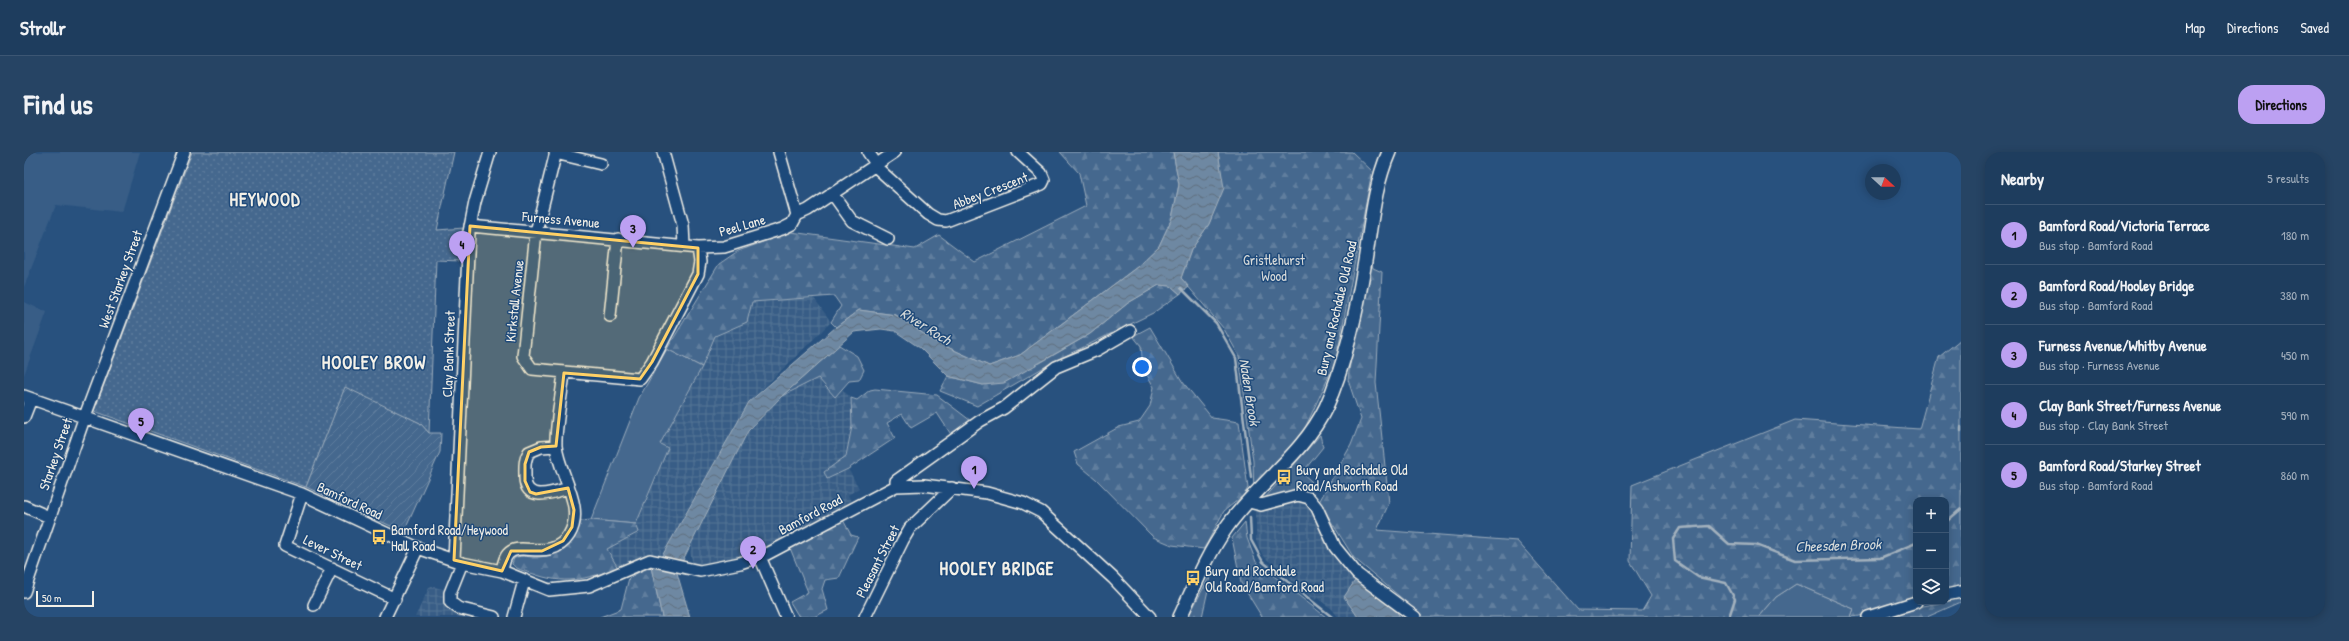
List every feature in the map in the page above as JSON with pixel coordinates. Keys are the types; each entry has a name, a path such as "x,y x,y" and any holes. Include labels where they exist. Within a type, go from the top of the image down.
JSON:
{"main road":[{"name":"Bury and Rochdale Old Road","path":"1180,617 1200,575 1226,529 1307,438 1325,408 1340,372 1364,268 1376,191 1389,152"}],"street":[{"name":"West Starkey Street","path":"85,416 184,152"},
{"name":"Clay Bank Street","path":"490,152 470,226 458,561 450,593 450,602 458,608 494,617"},
{"path":"556,152 601,164"},
{"name":"Kirkstall Avenue","path":"556,152 536,232 523,356 532,369 640,379 652,362 698,274 698,248"},
{"path":"663,152 683,225 684,246"},
{"path":"780,152 797,215"},
{"name":"Abbey Crescent","path":"868,152 876,166 928,214 938,220 946,221 1042,184 1044,180 1041,173 1018,152"},
{"name":"Peel Lane","path":"698,248 724,247 782,229 792,224 797,215 808,210 895,152"},
{"path":"832,193 852,221 888,239"},
{"name":"Furness Avenue","path":"470,226 618,239 698,248"},
{"path":"610,316 618,239"},
{"path":"896,486 896,481 980,421 1004,408 1040,377 1056,367 1097,350 1130,331"},
{"path":"502,571 506,558 511,551 519,549 536,551 549,549 568,535 574,510 556,446 564,373"},
{"name":"Bamford Road","path":"27,397 85,416 302,494 418,548 458,561 502,571 524,582 549,590 590,586 646,561 656,560 700,571 721,568 760,557 896,486 952,488 987,493 1023,503 1041,512 1113,578 1150,617"},
{"path":"24,417 27,397"},
{"name":"Starkey Street","path":"24,592 85,416"},
{"path":"556,446 541,447 529,452 525,464 524,481 530,492 542,495 568,488"},
{"name":"Pleasant Street","path":"866,617 910,528 952,488"},
{"name":"Lever Street","path":"302,494 285,546 395,599"},
{"path":"1249,502 1261,505 1298,495 1309,498 1317,508 1334,547 1357,574 1415,617"},
{"path":"24,506 49,517"},
{"path":"386,617 418,548"},
{"path":"760,557 786,617"},
{"path":"314,604 332,568"},
{"path":"514,617 524,582"},
{"path":"1949,594 1961,592"},
{"path":"1868,617 1913,603"}],"highlighted area":[{"path":"470,226 698,248 698,274 652,362 640,379 564,373 556,446 541,447 529,452 525,464 525,481 530,492 536,494 568,488 574,510 572,527 563,541 542,551 511,551 502,571 454,560"}],"shaded area":[{"path":"24,152 140,152 122,212 56,205 24,287"},
{"path":"814,298 831,322 749,402 662,556 639,559 618,568 607,549 639,532 636,524 668,448 660,444 715,336 747,322 751,302"},
{"path":"24,302 47,312 24,375"},
{"path":"818,378 835,397 842,389 851,398 852,426 846,456 824,473 827,479 848,469 859,488 848,495 853,505 741,563 693,564 690,552 694,535 748,431 782,396"},
{"path":"1297,499 1306,502 1336,559 1405,617 1338,617 1332,609 1317,598 1315,600 1263,556 1256,541 1256,510"},
{"path":"430,586 447,590 446,605 481,617 415,617"}],"green space":[{"path":"192,152 454,152 437,230 464,228 461,261 436,260 429,433 420,423 345,388 306,487 94,411"},
{"path":"1060,152 1173,152 1179,184 1172,218 1159,246 1137,267 1020,355 989,366 934,341 896,315 859,310 836,327 831,322 841,306 834,296 752,302 747,322 715,336 702,367 667,349 719,264 738,251 791,232 915,249 939,235 975,262 1086,206 1079,173"},
{"name":"Gristlehurst Wood","path":"1218,152 1352,152 1372,171 1336,361 1305,428 1254,493 1253,461 1239,356 1224,329 1181,278 1191,250 1209,224 1223,188"},
{"path":"1371,259 1373,268 1382,272 1376,383 1389,503 1377,530 1517,541 1578,610 1642,611 1651,596 1630,561 1632,485 1795,420 1919,429 1939,357 1961,339 1961,588 1949,590 1949,497 1913,497 1913,598 1865,615 1851,617 1854,609 1796,584 1776,597 1759,617 1420,617 1412,607 1354,558 1319,502 1351,445 1361,419 1348,380 1352,348"},
{"path":"1159,285 1171,286 1180,294 1153,313 1053,362 977,406 940,391 948,376 983,385 1040,363 1090,334 1128,303"},
{"path":"1150,327 1182,381 1212,418 1239,422 1248,488 1243,496 1224,511 1204,549 1172,545 1153,537 1096,479 1078,464 1074,452 1119,427 1139,422 1150,406 1154,387 1143,368 1141,346 1133,336"},
{"path":"839,345 857,356 864,370 859,380 849,381 835,397 818,378 782,396"},
{"path":"667,349 702,367 660,444 668,448 636,524 591,520 639,398"},
{"path":"345,387 420,423 429,433 441,433 440,452 404,532 306,487"},
{"path":"875,389 937,395 971,421 952,436 937,413 911,428 902,414 887,423 895,438 848,469 827,479 824,472 846,456 852,426 851,398 857,400 870,390"},
{"path":"1320,435 1323,447 1302,473 1311,481 1302,490 1264,499"},
{"path":"842,518 851,535 858,537 839,578 825,580 822,589 828,610 814,617 799,617 790,602 808,592 790,548"},
{"path":"591,520 636,524 639,532 607,549 618,568 585,578 565,580 543,577 520,570 512,564 514,558 524,556 547,556 560,551 571,542 581,521"},
{"path":"1245,522 1247,538 1256,562 1326,617 1262,617 1241,583 1232,538"},
{"path":"651,567 662,617 600,617 621,609 629,578 644,569"},
{"path":"1212,572 1202,617 1188,617"},
{"path":"1796,584 1854,609 1851,617 1759,617 1776,597"},
{"path":"1961,597 1961,602 1927,617 1879,617 1898,610 1928,605 1949,605 1949,599"}],"water":[{"path":"1173,152 1218,152 1224,188 1209,224 1191,250 1181,278 1189,287 1180,294 1171,286 1159,285 1128,303 1090,334 1004,383 983,385 948,376 920,348 895,331 881,329 854,332 782,396 748,431 682,562 662,556 749,402 836,327 859,310 896,315 934,341 989,366 1020,355 1137,267 1159,246 1172,218 1179,185"},
{"path":"651,567 659,567 677,573 690,617 662,617"},
{"path":"1356,579 1397,612 1400,617 1358,617 1344,597"}],"waterway":[{"name":"Naden Brook","path":"1181,288 1216,323 1236,358 1251,477"},
{"name":"Cheesden Brook","path":"1949,519 1961,509"},
{"name":"Naden Brook","path":"1250,517 1251,540 1263,562 1332,617"},
{"name":"Cheesden Brook","path":"1729,617 1735,599 1726,583 1698,577 1675,561 1673,539 1680,528 1709,526 1729,544 1756,545 1795,560 1880,558 1913,544"}],"place":[{"name":"Furness Avenue/Whitby Avenue","path":"633,248"},
{"name":"Clay Bank Street/Furness Avenue","path":"462,264"},
{"name":"Bamford Road/Starkey Street","path":"141,441"},
{"name":"Bury and Rochdale Old Road/Ashworth Road","path":"1284,477"},
{"name":"Bamford Road/Victoria Terrace","path":"974,489"},
{"name":"Bamford Road/Heywood Hall Road","path":"379,537"},
{"name":"Bamford Road/Hooley Bridge","path":"753,569"},
{"name":"Bury and Rochdale Old Road/Bamford Road","path":"1193,578"}],"district":[{"name":"HEYWOOD","path":"265,199"},
{"name":"HOOLEY BROW","path":"374,362"},
{"name":"HOOLEY BRIDGE","path":"997,568"}],"water label":[{"name":"River Roch","path":"926,326"}]}
